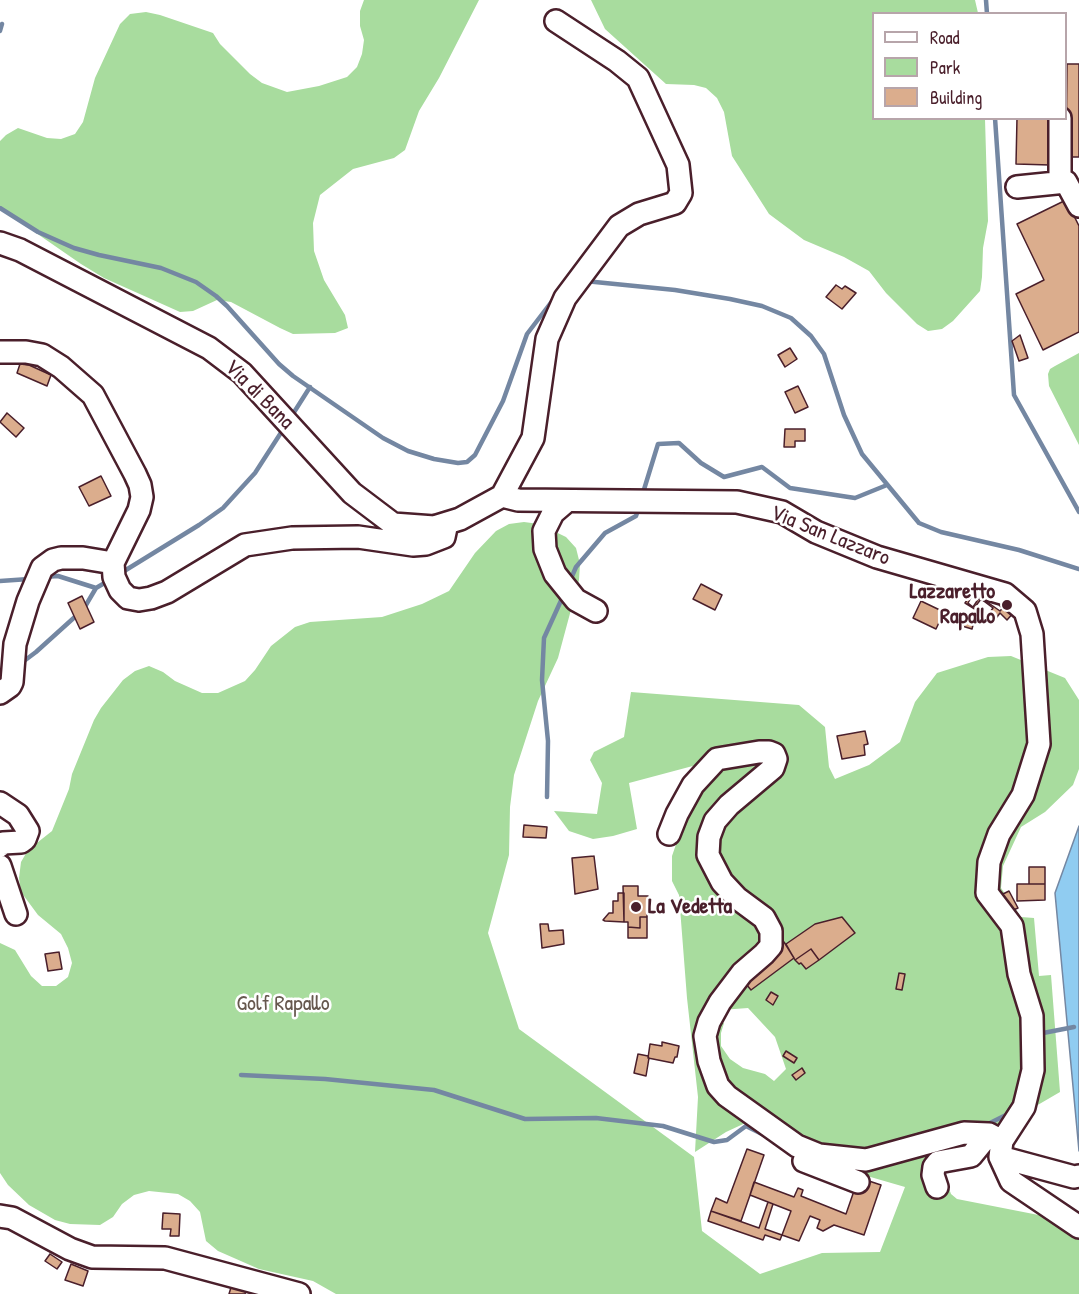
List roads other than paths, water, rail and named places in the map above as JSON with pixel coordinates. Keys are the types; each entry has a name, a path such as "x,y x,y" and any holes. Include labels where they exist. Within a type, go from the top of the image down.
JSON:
{"street":[{"path":"502,496 533,438 547,339 566,298 619,226 639,214 675,203 681,193 678,165 638,78 617,61 556,21"},
{"path":"1060,120 1060,181"},
{"path":"1017,187 1060,181 1068,184 1079,206"},
{"name":"Via di Bana","path":"0,243 20,250 209,348 242,373 352,493 393,524 434,527 447,524 502,496"},
{"path":"0,352 26,352 42,355 61,367 93,395 103,412 135,474 142,497 131,529 113,563 114,578 120,590 128,598 139,600 167,592 245,545 292,538 358,537 413,545 426,544 444,537 447,524"},
{"name":"Via San Lazzaro","path":"502,496 518,500 737,502 782,512 816,532 877,557 1005,594 1025,611 1032,634 1039,744 1023,795 999,834 989,862 987,893 1012,926 1019,974 1032,1016 1033,1070 1024,1107 997,1144 971,1156 938,1162 934,1167 933,1175 937,1187"},
{"path":"567,501 553,513 544,531 545,549 555,574 576,600 596,612"},
{"path":"0,693 10,686 14,678 15,644 28,601 42,568 53,560 61,558 83,558 113,563"},
{"path":"669,834 676,814 693,785 717,759 769,752 774,754 776,759 773,768 729,805 714,821 709,837 708,855 722,882 737,898 764,918 771,931 771,946 742,973 720,1002 709,1022 705,1036 708,1061 717,1086 727,1096 797,1146 819,1155 866,1160 964,1133 1077,1177"},
{"path":"0,803 18,815 28,831 21,842 3,843 0,846"},
{"path":"0,866 16,914"},
{"path":"997,1144 1011,1181 1079,1227"},
{"path":"784,1153 858,1182"},
{"path":"0,1216 12,1218 70,1250 92,1257 165,1258 299,1294"}],"water":[{"path":"1079,826 1079,1151 1055,893"}],"waterway":[{"path":"986,0 987,12"},
{"path":"0,31 2,24"},
{"path":"995,120 1014,395 1079,512"},
{"path":"0,208 38,232 74,248 161,268 196,282 227,306 279,364 293,376 383,438 408,451 458,463 467,462 475,455 503,401 527,334 556,296"},
{"path":"585,281 675,290 730,299 762,306 791,318 811,336 824,354 844,415 862,454 919,523 941,532 1019,550 1079,569"},
{"path":"291,417 310,387"},
{"path":"121,573 223,508 255,473 284,428"},
{"path":"642,496 658,444 679,443 701,463 724,477 762,467 790,488 855,498 887,485"},
{"path":"570,581 576,567 605,533 636,516 639,507"},
{"path":"44,577 58,576 96,588"},
{"path":"0,581 29,579"},
{"path":"83,610 96,588 108,581"},
{"path":"547,797 548,741 542,680 544,638 564,594"},
{"path":"20,664 77,615"},
{"path":"1038,1034 1074,1027"},
{"path":"241,1075 325,1079 434,1090 525,1119 596,1118 663,1126 714,1142 727,1140 746,1126 766,1136"},
{"path":"984,1126 1006,1115 1016,1100"}],"place":[{"name":"Lazzaretto Rapallo","path":"1007,605"},
{"name":"La Vedetta","path":"636,907"}],"park label":[{"name":"Golf Rapallo","path":"283,1004"}]}
